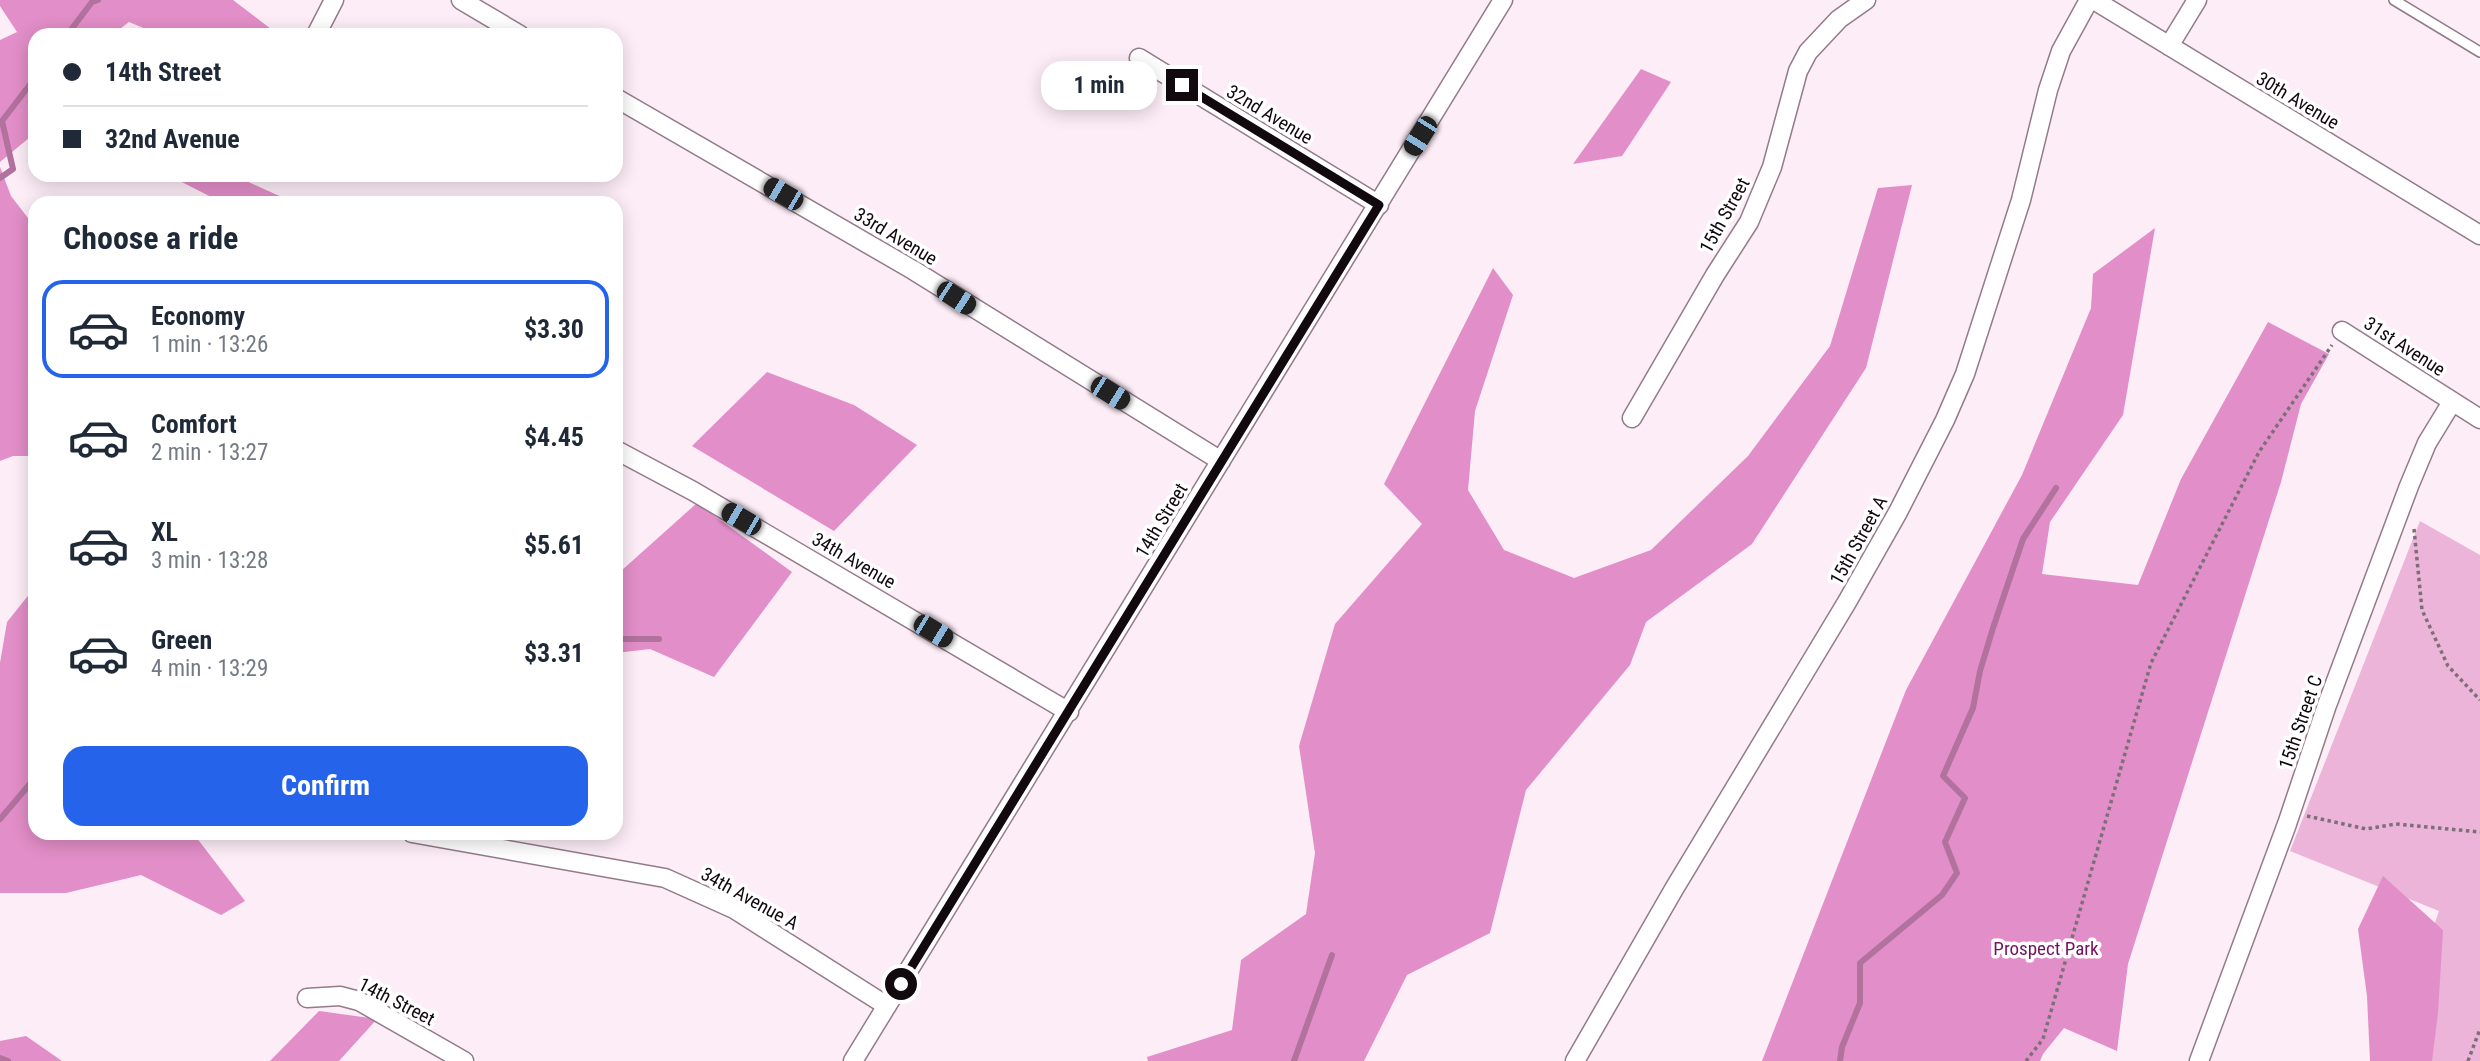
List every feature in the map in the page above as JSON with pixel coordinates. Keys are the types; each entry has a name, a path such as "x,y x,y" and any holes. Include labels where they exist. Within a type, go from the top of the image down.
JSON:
{"street":[{"path":"320,28 334,0"},
{"path":"461,0 508,28"},
{"name":"14th Street","path":"853,1061 1503,0"},
{"name":"15th Street","path":"1632,418 1749,222 1772,167 1793,84 1808,52 1839,19 1866,0"},
{"name":"30th Avenue","path":"2091,0 2480,235"},
{"name":"15th Street A","path":"1575,1061 1674,889 1847,602 1945,421 1965,374 2021,200 2048,90 2061,51 2091,0"},
{"path":"2169,46 2197,0"},
{"name":"32nd Avenue","path":"1139,58 1379,205"},
{"name":"33rd Avenue","path":"623,102 913,270 1221,461"},
{"name":"31st Avenue","path":"2342,331 2480,419"},
{"name":"15th Street C","path":"2199,1061 2409,486 2427,443 2452,402"},
{"name":"34th Avenue","path":"623,454 693,491 1069,712"},
{"name":"34th Avenue A","path":"451,840 665,878 734,909 887,1006"},
{"name":"14th Street","path":"307,998 340,996 359,1001 464,1061"}],"lane":[{"path":"2393,0 2480,52"}],"path":[{"path":"2026,1061 2043,1039 2151,663 2259,452 2342,331"},
{"path":"2414,527 2422,610 2448,666 2480,700"},
{"path":"2291,813 2366,829 2396,824 2480,832"},
{"path":"2468,1061 2480,1028"}],"shaded area":[{"path":"2420,521 2480,555 2480,1061 2388,1061 2439,911 2290,851"}],"green space":[{"path":"0,0 233,0 270,28 143,28 129,22 121,28 28,28 28,139 0,162 0,40 17,32 0,6"},
{"path":"1641,69 1671,82 1622,156 1573,164"},
{"path":"0,167 11,196 28,218 28,456 13,456 0,461"},
{"path":"182,182 248,182 280,196 209,196"},
{"path":"1912,185 1866,368 1752,544 1646,622 1630,665 1526,790 1490,933 1407,975 1364,1061 1148,1061 1147,1057 1232,1030 1241,960 1306,914 1315,853 1299,746 1335,624 1422,524 1384,484 1493,268 1513,295 1475,411 1468,490 1504,550 1574,578 1651,550 1748,456 1830,346 1878,188"},
{"name":"Prospect Park","path":"2155,228 2123,415 2050,522 2042,574 2138,585 2181,479 2268,322 2329,354 2301,404 2281,482 2128,964 2117,1051 2064,1028 2040,1061 1762,1061 1906,690 2022,475 2091,308 2093,274"},
{"path":"767,372 854,405 917,445 834,531 692,446"},
{"path":"697,503 792,572 714,677 650,649 623,652 623,569"},
{"path":"28,596 28,840 198,840 245,901 221,915 141,875 66,893 0,893 0,663 7,622"},
{"path":"2383,876 2443,930 2432,1061 2370,1061 2367,996 2358,929"},
{"path":"319,1011 377,1019 339,1061 270,1061"},
{"path":"26,1036 62,1061 0,1061 0,1041"}],"waterway":[{"path":"72,28 92,2 98,0"},
{"path":"0,178 13,169 2,121 28,87"},
{"path":"1840,1061 1842,1047 1860,1003 1860,963 1942,895 1957,873 1945,842 1965,798 1943,776 1973,708 1980,671 2023,539 2056,488"},
{"path":"623,639 659,639"},
{"path":"0,819 28,786"},
{"path":"1294,1061 1332,955"},
{"path":"0,1058 8,1061"}],"route":[{"path":"901,984 1379,205 1182,85"}]}
